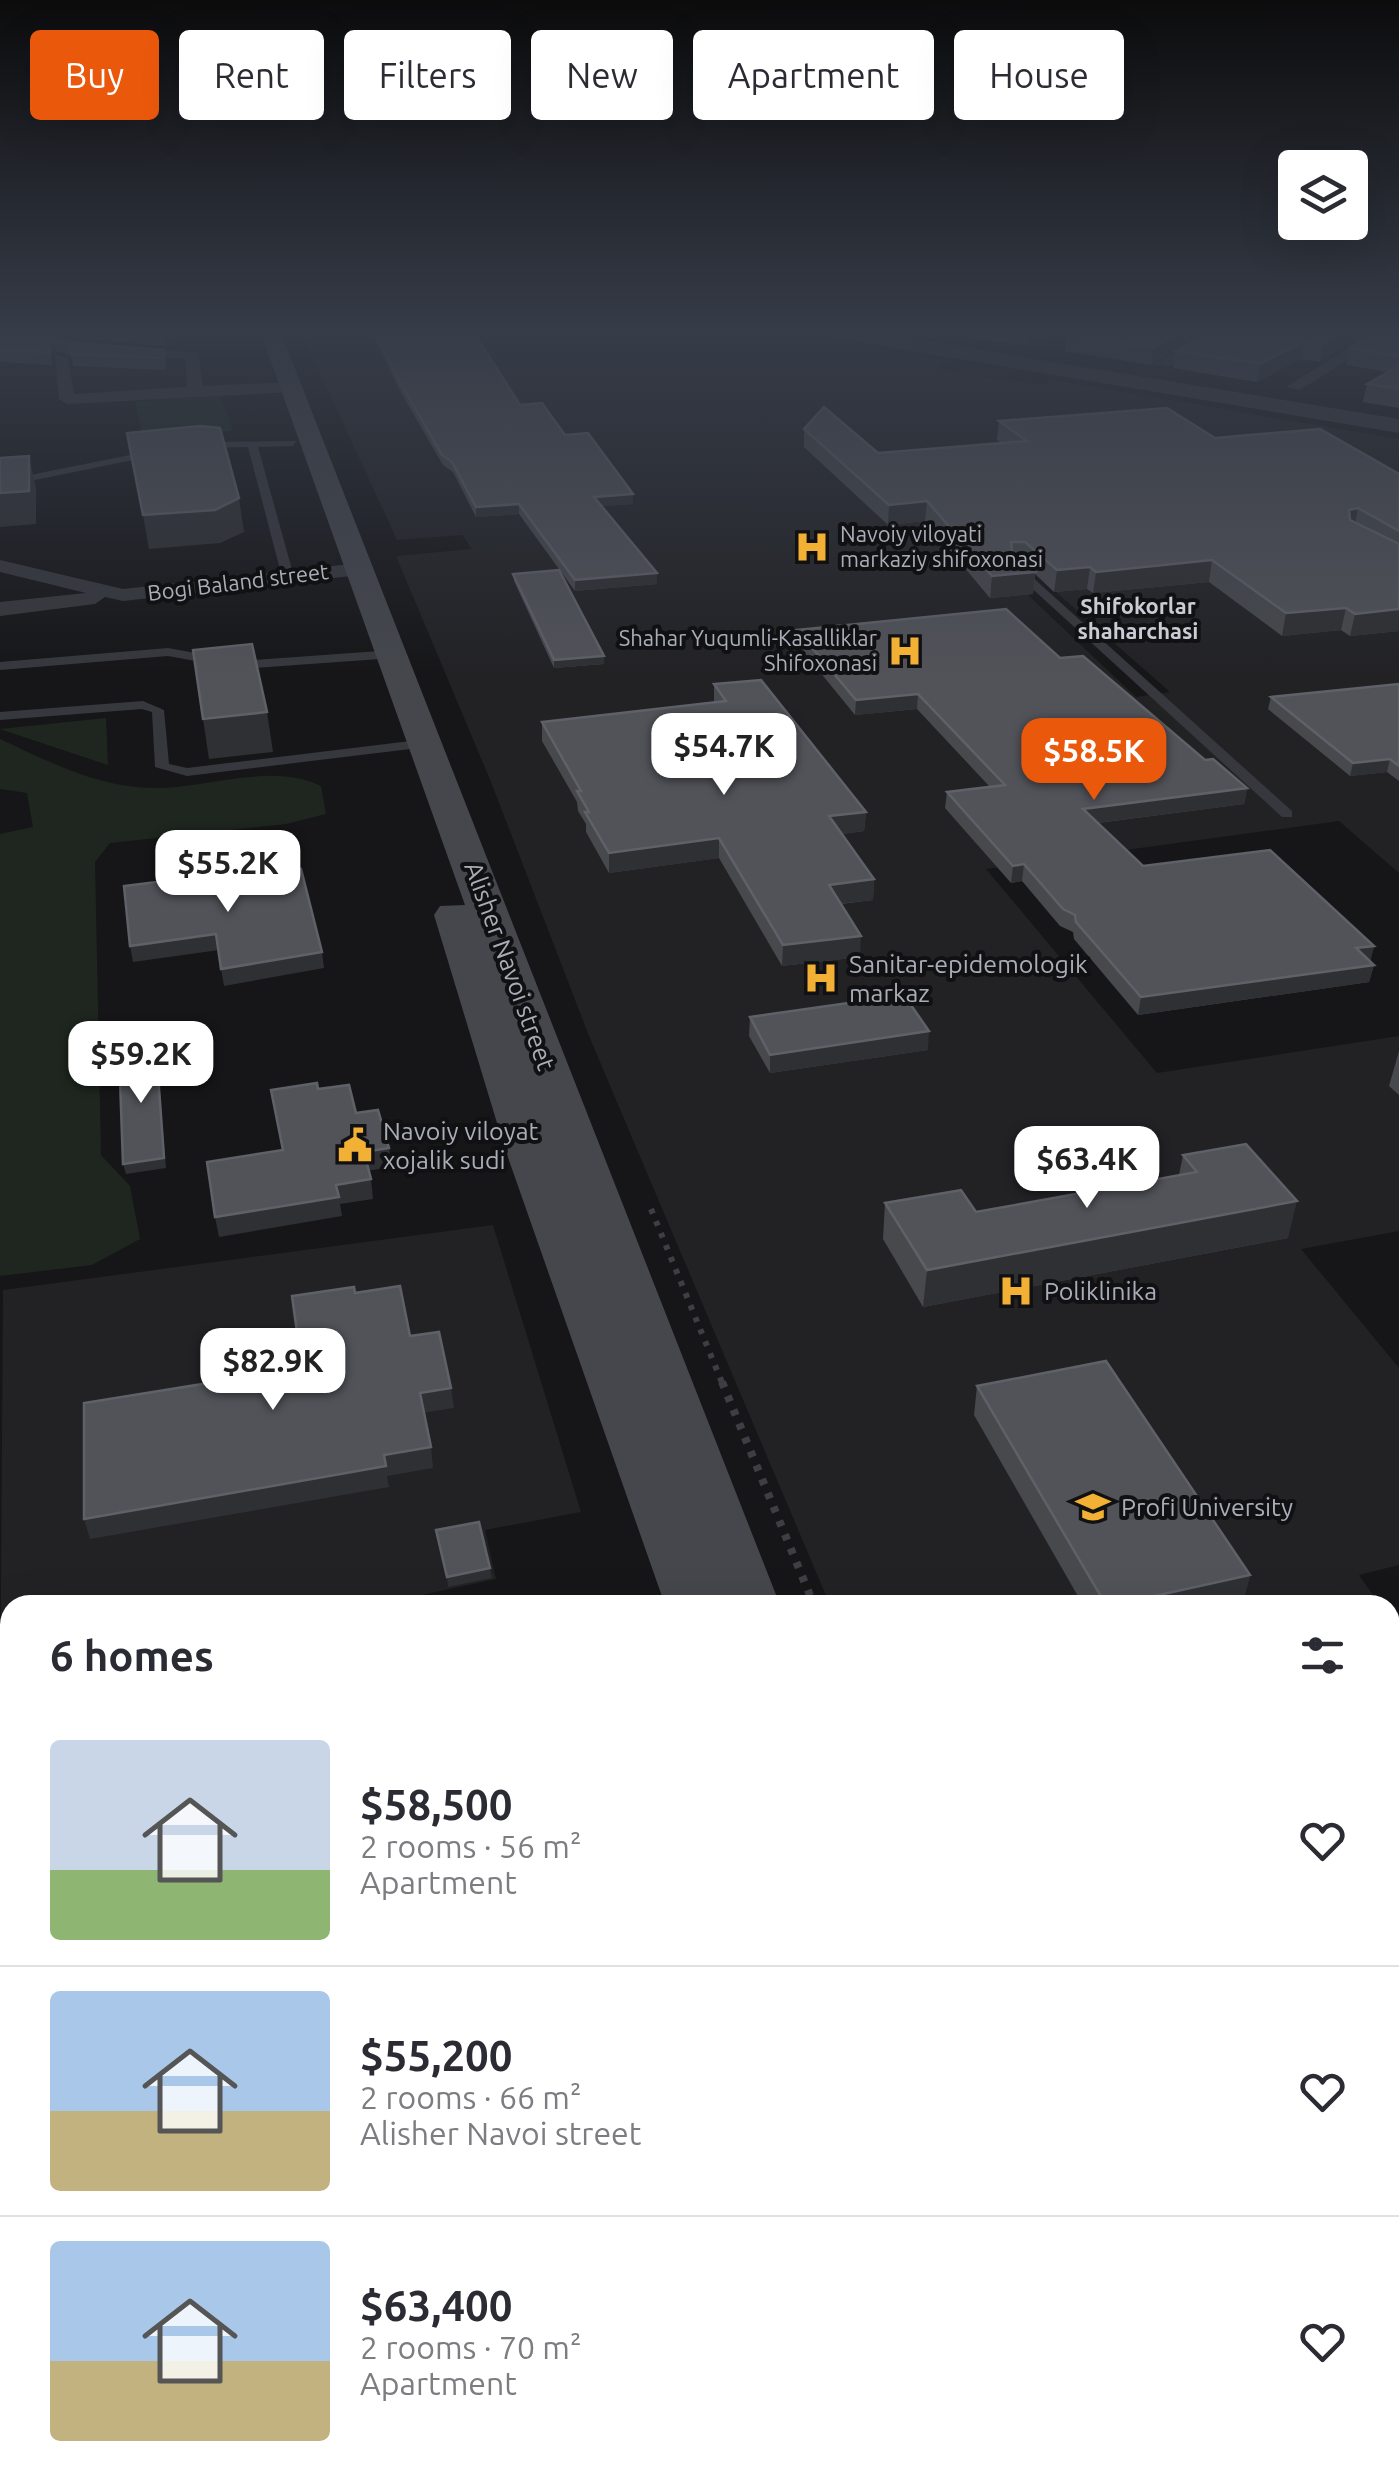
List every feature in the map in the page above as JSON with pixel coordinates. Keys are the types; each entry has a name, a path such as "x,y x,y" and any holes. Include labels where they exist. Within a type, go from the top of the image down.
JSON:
{"main road":[{"name":"Alisher Navoi street","path":"302,444 410,745 743,1595"},
{"name":"Alisher Navoi street","path":"273,445 348,569"},
{"name":"Alisher Navoi street","path":"410,745 450,900 528,1146 694,1595"}],"street":[{"name":"Bogi Baland street","path":"0,566 122,596 348,569"},
{"path":"0,609 122,596"}],"lane":[{"path":"0,484 195,445 273,445 288,577"},
{"path":"1016,568 1287,814"},
{"path":"0,666 168,652 188,652 217,664 240,666 379,655"},
{"path":"0,716 142,705 158,710 162,766 187,772 410,745"}],"shaded area":[{"path":"353,444 1399,444 1399,522 994,563 1136,697 1170,692 1031,570 1399,538 1399,873 1339,821 986,869 1157,1073 1399,1036 1399,1231 1301,1249 1399,1368 1399,1565 1359,1575 1373,1595 826,1595 589,1036 491,782 396,556 472,549 462,535 397,540"},
{"path":"106,718 108,765 0,729"},
{"path":"0,739 78,773 119,785 161,788 263,776 302,779 321,786 326,814 286,824 110,843 95,862 101,1155 130,1186 140,1239 92,1265 0,1276 0,834 33,827 27,793 0,789"},
{"path":"493,1225 581,1512 485,1530 496,1579 422,1595 1,1595 3,1290"}],"building":[{"path":"129,444 224,444 239,498 215,510 143,515"},
{"path":"436,444 596,444 633,494 594,497 657,573 575,580 519,504 476,507 452,462"},
{"path":"821,444 867,444 878,453 990,444 1346,444 1399,474 1399,531 1358,508 1349,510 1350,520 1399,544 1399,609 1355,614 1346,608 1286,613 1212,560 1096,572 1090,567 1057,570 1025,542 1011,542 1012,551 1035,572 992,576 927,501 889,505"},
{"path":"29,456 29,491 0,493 0,458"},
{"path":"559,570 604,656 554,660 513,574"},
{"path":"1006,609 1060,658 1083,656 1205,760 1213,759 1247,788 1083,809 1143,866 1270,850 1374,946 1356,948 1374,965 1141,997 1076,922 1075,915 1063,909 1024,864 1013,866 947,792 1005,785 918,694 856,700 797,630"},
{"path":"252,644 267,712 203,719 193,650"},
{"path":"761,680 866,812 829,816 874,879 829,885 861,936 783,945 719,838 609,853 585,812 589,812 577,791 581,791 542,722 726,701 714,684"},
{"path":"1399,684 1399,766 1390,759 1353,763 1271,697"},
{"path":"268,868 269,873 301,869 322,952 221,969 216,934 130,946 124,886"},
{"path":"904,995 929,1031 770,1055 750,1017"},
{"path":"156,1046 164,1158 123,1164 119,1051"},
{"path":"317,1083 318,1089 349,1085 356,1113 378,1110 389,1148 364,1152 371,1179 336,1185 339,1197 215,1217 207,1162 283,1150 271,1090"},
{"path":"1246,1144 1297,1201 927,1270 885,1203 961,1190 976,1212 1197,1172 1183,1155"},
{"path":"400,1286 410,1336 439,1332 451,1388 420,1393 431,1447 384,1455 386,1466 84,1519 84,1403 302,1368 292,1296 354,1287 355,1293"},
{"path":"1106,1361 1250,1575 1159,1595 1100,1595 977,1386"},
{"path":"479,1522 490,1568 447,1577 436,1530"}],"place":[{"name":"Navoiy viloyati markaziy shifoxonasi","path":"812,547"},
{"name":"Shahar Yuqumli-Kasalliklar Shifoxonasi","path":"905,651"},
{"name":"Sanitar-epidemologik markaz","path":"821,978"},
{"name":"Navoiy viloyat xojalik sudi","path":"355,1145"},
{"name":"Poliklinika","path":"1016,1291"},
{"name":"Profi University","path":"1093,1507"}],"district":[{"name":"Shifokorlar shaharchasi","path":"1138,618"}]}
